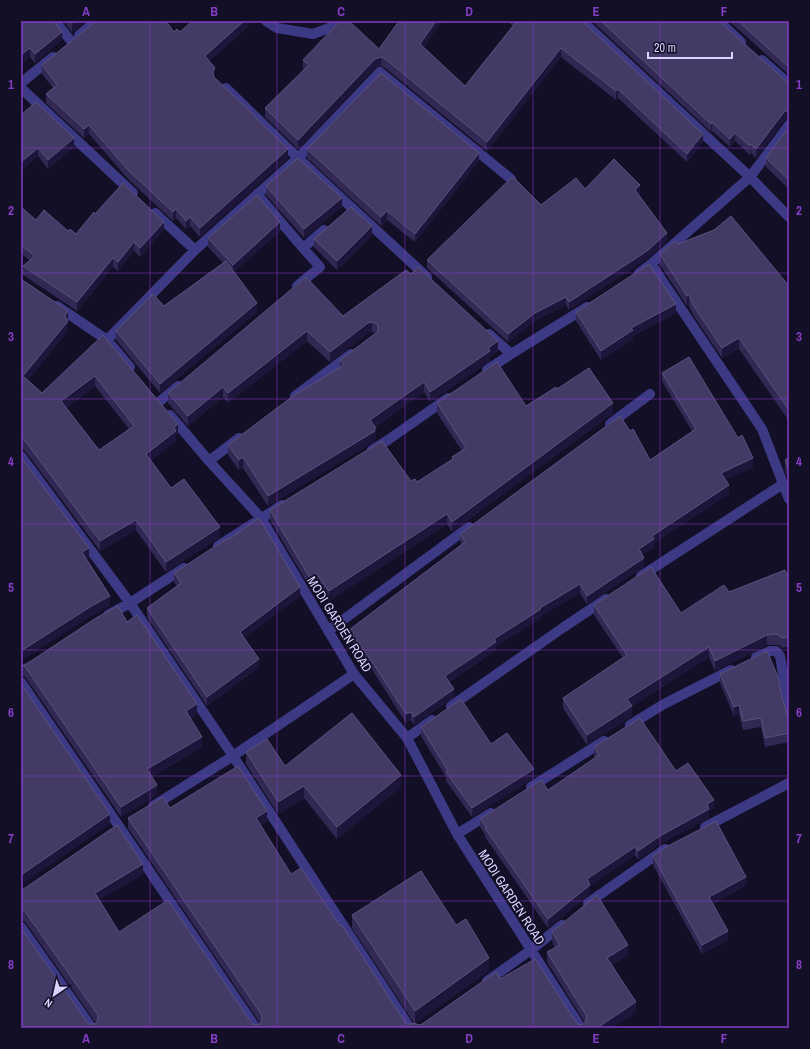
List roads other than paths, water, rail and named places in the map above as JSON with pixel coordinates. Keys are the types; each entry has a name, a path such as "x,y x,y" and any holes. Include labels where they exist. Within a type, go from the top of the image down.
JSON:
{"street":[{"path":"55,21 66,46"},
{"path":"21,83 96,21"},
{"path":"266,21 277,28 313,34 329,28 340,21"},
{"path":"582,21 750,176 789,217"},
{"path":"719,21 789,84"},
{"path":"107,340 195,250 298,158 380,72 511,179"},
{"path":"218,81 298,158 349,210 437,286"},
{"path":"21,88 195,250"},
{"path":"631,277 651,264 750,176 789,125"},
{"path":"257,194 320,267 290,292"},
{"path":"303,248 334,223"},
{"path":"651,264 762,428 789,498"},
{"path":"52,302 107,340 135,374"},
{"path":"479,376 592,303"},
{"path":"482,328 511,354"},
{"path":"290,400 359,348"},
{"name":"MODI GARDEN ROAD","path":"183,382 156,399 209,461 261,518 354,674 407,738 457,834 581,1028"},
{"path":"365,454 454,394"},
{"path":"605,427 650,394"},
{"path":"209,461 246,433"},
{"path":"21,456 130,603 233,756 410,1028"},
{"path":"631,583 783,484"},
{"path":"209,552 293,498"},
{"path":"328,631 476,522"},
{"path":"100,619 130,603 189,564"},
{"path":"407,738 564,627 617,592"},
{"path":"624,729 664,704 770,650 776,651 780,656 789,710"},
{"path":"146,810 233,756 354,674"},
{"path":"21,682 256,1028"},
{"path":"524,792 610,737"},
{"path":"698,831 789,783"},
{"path":"457,834 497,809"},
{"path":"579,910 663,850 677,842"},
{"path":"481,985 531,950 567,920"},
{"path":"21,927 92,1028"}]}
